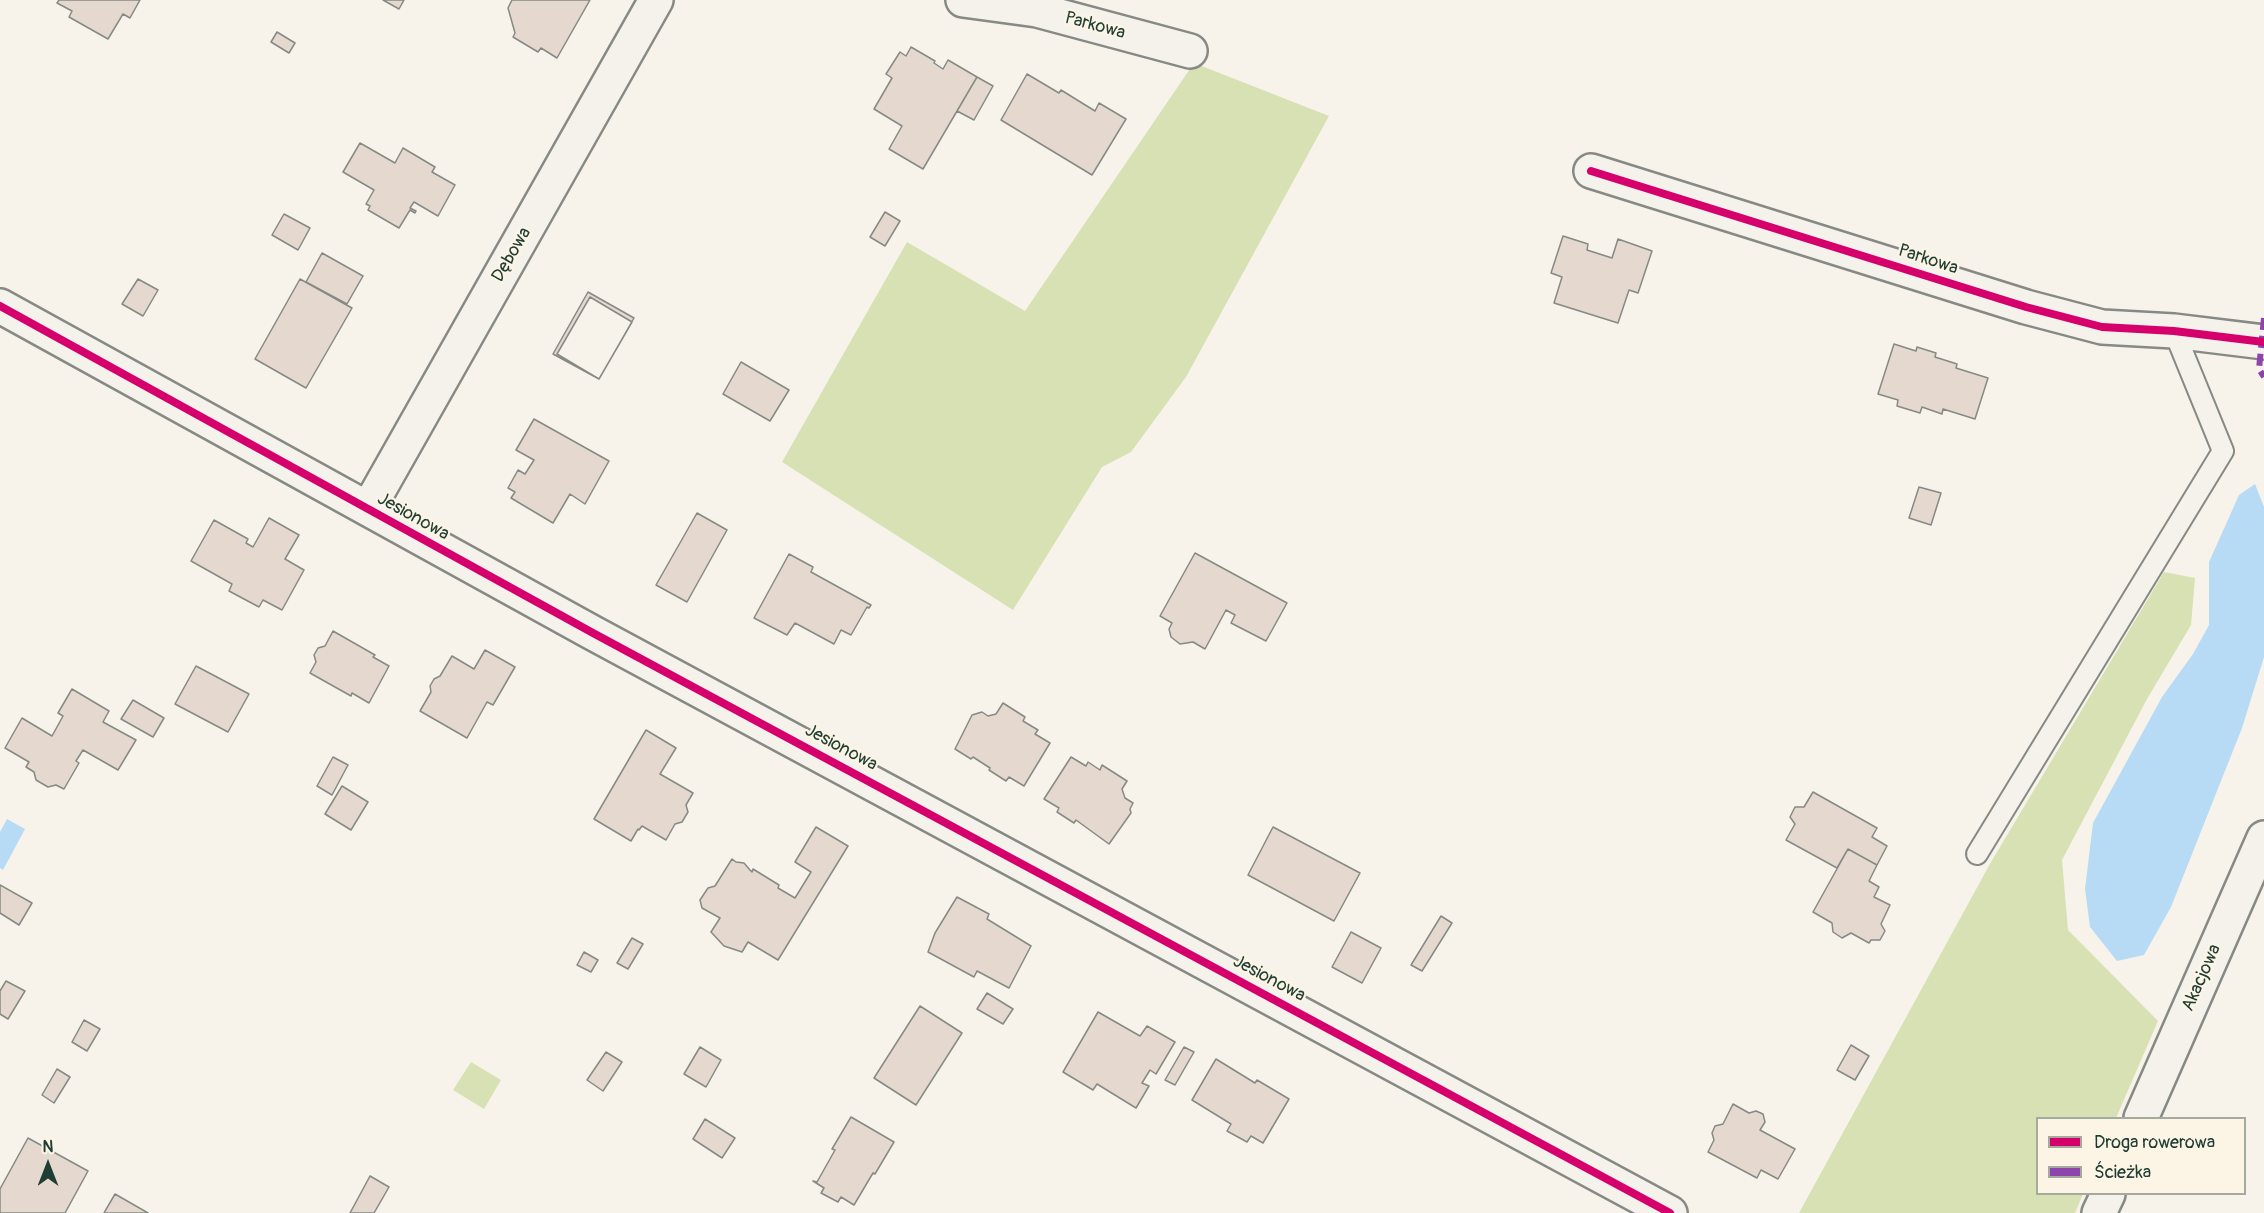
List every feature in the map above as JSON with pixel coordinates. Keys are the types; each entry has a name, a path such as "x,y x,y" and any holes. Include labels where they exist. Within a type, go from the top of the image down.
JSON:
{"street":[{"name":"Dębowa","path":"368,510 656,0"},
{"name":"Parkowa","path":"963,0 1037,10 1190,51"},
{"name":"Parkowa","path":"1591,171 2026,307 2102,327 2174,331 2264,342"},
{"name":"Jesionowa","path":"0,306 368,510 1670,1213"},
{"name":"Akacjowa","path":"2142,1117 2264,838"},
{"path":"2099,1213 2108,1195"}],"lane":[{"path":"1977,854 2223,451 2174,331"}],"green space":[{"path":"1194,63 1329,116 1186,377 1131,452 1102,467 1013,610 782,462 907,242 1025,311"},
{"path":"2164,572 2195,578 2191,625 2147,699 2062,860 2068,930 2158,1021 2116,1117 2036,1117 2036,1195 2083,1195 2075,1213 1799,1213 1991,862"},
{"path":"471,1062 501,1080 484,1109 453,1090"}],"water":[{"path":"2255,484 2264,507 2264,657 2242,728 2171,907 2144,955 2117,961 2090,927 2085,889 2093,823 2162,697 2193,654 2209,625 2209,562 2239,495"},
{"path":"7,819 25,829 3,870 0,868 0,832"}],"building":[{"path":"59,0 140,0 130,18 123,14 108,39 69,17 72,11 57,3"},
{"path":"383,0 404,0 399,9"},
{"path":"512,0 590,0 557,58 541,48 538,52 513,37 515,33 508,8"},
{"path":"277,32 295,43 289,53 271,42"},
{"path":"911,47 935,61 934,63 943,69 948,60 977,77 923,169 889,149 902,126 874,109 892,78 886,74 900,52 906,56"},
{"path":"1027,74 1059,93 1061,90 1095,111 1099,103 1126,119 1092,175 1001,120"},
{"path":"977,77 993,86 974,120 957,111"},
{"path":"360,143 395,163 403,148 435,167 432,172 455,185 438,216 414,202 410,208 416,211 415,213 410,210 399,228 368,210 370,206 366,204 374,190 343,172"},
{"path":"885,212 900,221 885,246 870,237"},
{"path":"284,214 310,228 298,250 272,235"},
{"path":"1563,236 1588,244 1587,250 1612,258 1618,239 1652,251 1638,293 1629,290 1618,323 1554,303 1562,277 1551,273"},
{"path":"322,253 363,276 347,304 306,282"},
{"path":"138,279 158,290 143,316 122,304"},
{"path":"300,279 352,308 306,388 255,359"},
{"path":"588,292 634,318 599,379 553,354"},
{"path":"590,297 632,322 599,379 557,354"},
{"path":"1894,344 1916,351 1917,347 1936,353 1935,357 1957,364 1956,368 1988,378 1975,419 1943,409 1942,414 1922,407 1920,413 1897,406 1898,400 1878,394"},
{"path":"741,362 789,390 770,421 723,394"},
{"path":"534,419 609,461 585,504 570,494 553,523 511,498 515,492 508,488 518,470 525,474 534,460 516,450"},
{"path":"1919,487 1941,493 1931,525 1909,518"},
{"path":"697,513 727,530 687,602 656,585"},
{"path":"269,518 299,535 285,559 304,570 282,610 263,600 259,607 229,591 232,584 191,561 214,520 248,539 246,543 253,547"},
{"path":"1195,553 1287,603 1266,641 1231,623 1235,615 1226,610 1205,649 1193,642 1180,644 1171,637 1169,629 1172,623 1160,616"},
{"path":"789,554 813,567 811,572 871,605 867,607 851,635 841,630 834,644 795,623 787,635 754,618"},
{"path":"333,631 375,655 373,657 389,666 369,703 352,693 351,696 310,673 316,662 314,655 318,648 325,646"},
{"path":"485,650 515,667 493,705 487,702 467,738 420,711 431,692 430,686 434,679 440,676 452,656 474,669"},
{"path":"196,666 249,694 228,732 175,704"},
{"path":"72,689 109,711 103,722 136,740 118,770 83,750 76,761 79,763 64,789 56,785 48,787 36,780 34,772 26,767 29,762 5,748 22,718 52,736 63,716 58,713"},
{"path":"133,700 164,718 153,737 121,719"},
{"path":"1003,703 1025,717 1023,721 1038,730 1035,734 1050,743 1024,786 1009,777 1006,781 973,757 971,759 955,749 972,715 982,712 988,716 996,714"},
{"path":"646,730 676,748 660,774 693,793 686,805 688,812 682,822 675,824 666,840 642,826 631,841 594,819"},
{"path":"333,757 348,765 332,795 317,786"},
{"path":"1071,757 1086,766 1088,762 1100,770 1102,765 1127,781 1122,789 1125,798 1133,803 1131,813 1109,844 1076,820 1074,823 1057,812 1059,808 1044,799"},
{"path":"342,786 368,802 351,830 325,814"},
{"path":"1813,792 1877,828 1872,837 1887,846 1877,865 1848,849 1837,868 1786,840 1795,824 1790,817 1795,807 1804,807"},
{"path":"816,827 848,846 778,960 748,942 742,952 724,946 711,932 720,918 702,908 700,900 708,888 715,886 732,859 744,863 752,872 753,869 795,898 811,872 795,862"},
{"path":"1273,827 1360,873 1334,921 1248,875"},
{"path":"1848,849 1877,865 1869,881 1879,887 1874,897 1890,905 1881,924 1885,931 1880,940 1871,940 1869,943 1851,933 1842,938 1833,932 1832,923 1813,912"},
{"path":"0,885 32,903 19,925 0,913"},
{"path":"957,897 989,914 987,919 1031,946 1009,988 977,971 974,977 928,952 935,933"},
{"path":"1441,916 1452,923 1422,971 1411,965"},
{"path":"1351,932 1381,948 1362,983 1332,967"},
{"path":"632,938 643,944 628,969 617,963"},
{"path":"584,952 598,960 591,972 577,965"},
{"path":"6,981 25,991 8,1019 0,1014 0,991"},
{"path":"987,993 1013,1009 1003,1024 977,1009"},
{"path":"920,1006 962,1033 916,1105 874,1078"},
{"path":"1098,1012 1140,1036 1147,1026 1175,1042 1156,1074 1150,1070 1142,1083 1149,1086 1136,1108 1097,1084 1093,1090 1063,1072"},
{"path":"84,1020 100,1029 87,1051 72,1042"},
{"path":"1851,1045 1869,1056 1855,1080 1837,1070"},
{"path":"700,1047 721,1060 706,1087 684,1074"},
{"path":"1184,1047 1194,1052 1175,1085 1165,1080"},
{"path":"606,1052 622,1062 603,1091 587,1080"},
{"path":"1216,1059 1255,1083 1257,1080 1289,1099 1263,1143 1251,1136 1247,1142 1227,1131 1231,1124 1192,1100"},
{"path":"57,1069 70,1077 54,1103 42,1095"},
{"path":"1733,1104 1749,1113 1756,1111 1763,1114 1765,1122 1760,1130 1795,1149 1778,1179 1761,1170 1757,1178 1708,1152 1714,1140 1712,1133 1715,1126 1723,1124"},
{"path":"851,1117 894,1142 854,1205 841,1197 838,1202 821,1193 824,1188 813,1181 817,1182 835,1150 832,1149"},
{"path":"705,1119 735,1138 722,1158 693,1139"},
{"path":"28,1138 88,1171 65,1213 0,1213 0,1189"},
{"path":"370,1176 389,1187 374,1213 350,1213"},
{"path":"115,1194 148,1213 104,1213"}],"marked path":[{"path":"2264,318 2259,369 2264,377"}],"cycle path":[{"path":"1591,171 2026,307 2102,327 2174,331 2264,342"},
{"path":"0,306 593,633 1670,1213"}]}
